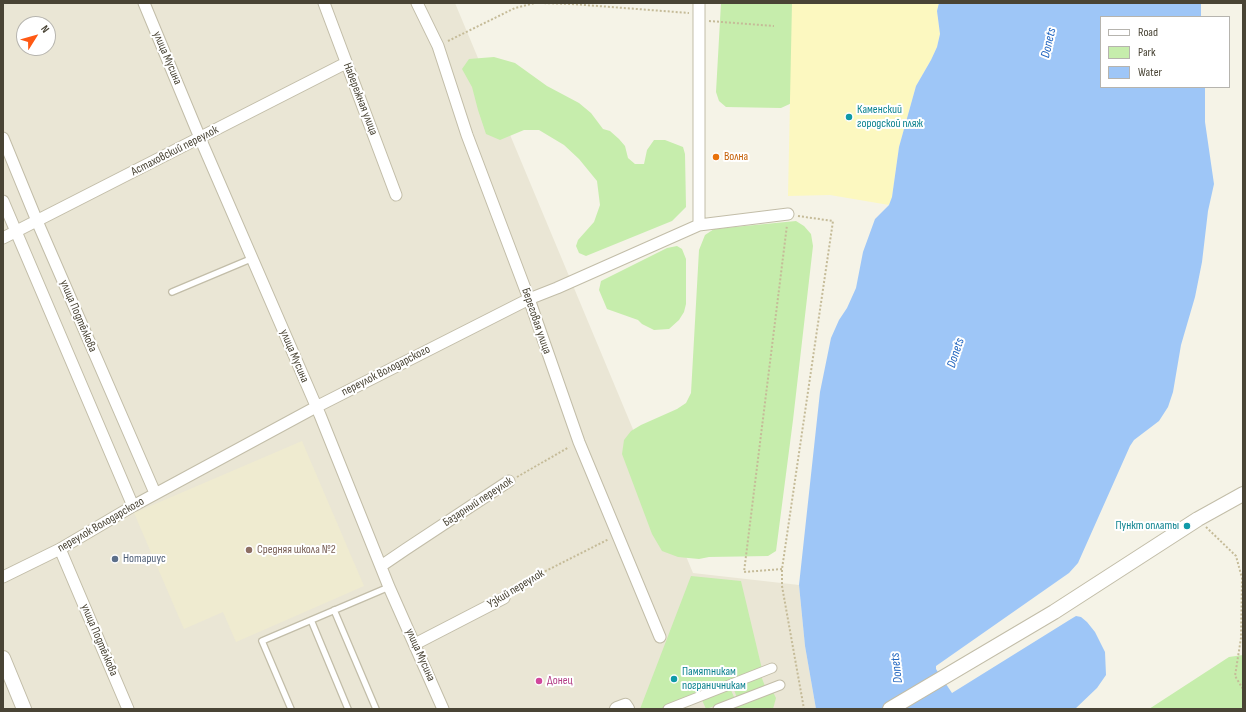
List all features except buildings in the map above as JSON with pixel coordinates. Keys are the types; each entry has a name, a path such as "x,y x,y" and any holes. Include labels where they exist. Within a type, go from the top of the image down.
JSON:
{"street":[{"name":"улица Мусина","path":"144,3 200,138 253,257 389,586 443,709"},
{"name":"Набережная улица","path":"324,3 396,195"},
{"name":"Береговая улица","path":"417,3 438,46 467,135 529,298 579,442 660,637"},
{"path":"698,12 700,103 699,225"},
{"name":"Астаховский переулок","path":"3,238 346,63"},
{"name":"улица Подтёлкова","path":"3,138 37,221 156,493"},
{"name":"улица Подтёлкова","path":"3,201 133,506"},
{"name":"переулок Володарского","path":"3,577 60,549 156,493 316,407 529,298 557,288 699,225 788,214"},
{"name":"Базарный переулок","path":"381,566 509,481"},
{"path":"890,709 1054,612 1198,519 1243,494"},
{"name":"улица Подтёлкова","path":"60,549 128,709"},
{"name":"Узкий переулок","path":"415,644 504,598"},
{"path":"3,658 24,709"},
{"path":"668,709 772,668"},
{"path":"718,709 780,685"},
{"path":"617,709 626,706 627,709"}],"lane":[{"path":"172,292 253,257"},
{"path":"291,709 262,641 389,586"},
{"path":"334,610 376,709"},
{"path":"311,620 348,709"}],"path":[{"path":"438,46 515,8 535,3"},
{"path":"540,3 698,12 774,26"},
{"path":"782,569 744,572 788,214 833,221 782,569 782,586 804,709"},
{"name":"Базарный переулок","path":"509,481 579,442"},
{"path":"1198,519 1236,556 1242,578 1241,638 1235,676 1243,689"},
{"name":"Узкий переулок","path":"504,598 520,584 617,535"}],"shaded area":[{"path":"3,3 455,3 693,573 799,585 805,646 816,709 3,709"},
{"name":"Средняя школа №2","path":"302,441 364,586 236,642 223,612 184,629 134,513"}],"green space":[{"path":"721,3 797,3 794,102 781,108 726,107 719,101 716,92"},
{"path":"494,57 515,63 547,86 579,103 591,113 603,129 610,131 619,139 625,146 628,158 635,164 644,164 647,150 654,140 665,140 683,147 685,154 686,207 672,221 586,256 579,253 576,246 578,240 594,222 600,205 597,181 579,159 564,145 539,130 524,130 500,140 486,134 472,87 462,69 469,59"},
{"path":"796,221 804,226 811,234 813,246 776,551 768,556 709,557 699,559 678,557 662,551 652,534 622,454 624,440 631,431 677,409 686,403 691,393 699,250 705,235 714,229"},
{"path":"677,246 682,249 686,259 686,304 684,312 679,320 669,329 654,330 642,324 638,320 607,309 599,290 601,281 667,248"},
{"path":"691,576 741,581 762,669 663,709 640,709"},
{"path":"1243,655 1243,709 1149,709 1229,657"},
{"path":"761,676 765,686 737,698 733,687"},
{"path":"730,688 735,699 706,709 702,700"},
{"path":"772,690 776,698 773,709 723,709"}],"sand":[{"name":"Каменский городской пляж","path":"792,3 939,3 937,11 940,34 937,47 916,86 899,147 892,197 889,205 830,195 788,196"}],"water":[{"name":"Donets","path":"939,3 1201,3 1201,16 1100,16 1100,88 1205,88 1205,122 1214,184 1208,211 1202,262 1195,297 1181,345 1173,392 1168,407 1159,421 1134,440 1130,446 1078,563 1069,573 936,666 936,669 952,693 1076,616 1081,617 1095,632 1105,652 1106,675 1097,688 1075,709 816,709 805,646 799,585 820,392 831,338 856,288 863,252 875,219 889,205 892,197 899,147 916,86 937,47 940,34 937,11"}],"place":[{"name":"Каменский городской пляж","path":"849,117"},
{"name":"Волна","path":"716,157"},
{"name":"Пункт оплаты","path":"1187,526"},
{"name":"Средняя школа №2","path":"249,550"},
{"name":"Нотариус","path":"115,559"},
{"name":"Памятникам пограничникам","path":"674,679"},
{"name":"Донец","path":"539,681"}]}
